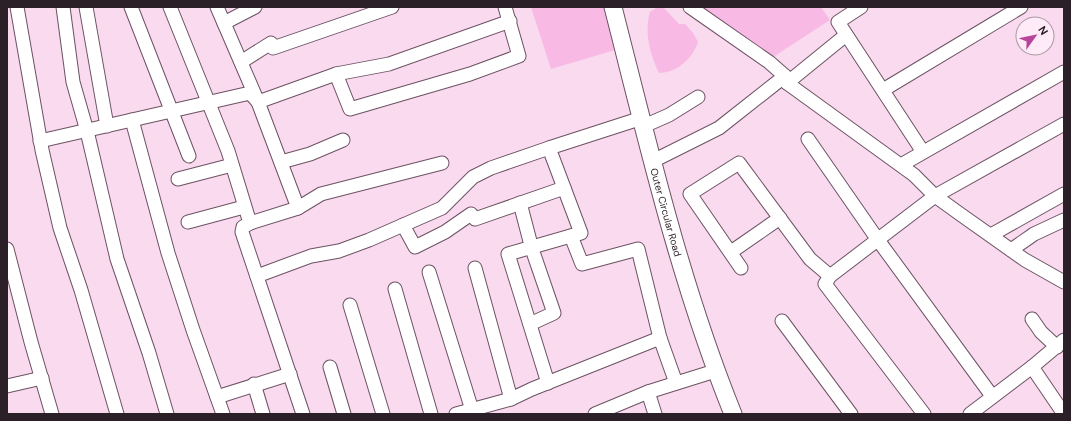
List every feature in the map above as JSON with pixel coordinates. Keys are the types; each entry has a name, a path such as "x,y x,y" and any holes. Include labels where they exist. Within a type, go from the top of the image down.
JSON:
{"main road":[{"name":"Outer Circular Road","path":"613,7 673,237 715,371 733,414"}],"street":[{"path":"17,7 40,141 60,228 81,290 117,414"},
{"path":"63,7 74,82 117,258 149,353 167,414"},
{"path":"86,7 107,126"},
{"path":"132,7 189,156"},
{"path":"170,7 209,102 232,165 250,223"},
{"path":"217,7 258,102 298,208"},
{"path":"224,22 255,7"},
{"path":"241,62 271,43 273,48 392,7"},
{"path":"336,74 350,110 462,76 519,56 505,7"},
{"path":"690,7 768,62 786,80 914,175 935,196 1011,250 1064,282"},
{"path":"883,90 1008,10 1021,7"},
{"path":"856,8 838,22 923,152"},
{"path":"258,102 336,74 389,64 510,21"},
{"path":"653,161 719,128 846,35"},
{"path":"901,165 1064,72"},
{"path":"40,141 250,93 258,102"},
{"path":"257,276 311,256 339,251 442,208 473,177 491,168 549,148 669,115 698,97"},
{"path":"132,120 168,253 192,330 222,414"},
{"path":"924,414 826,284 830,276 935,196 1064,124"},
{"path":"808,139 878,240 992,396"},
{"path":"281,162 310,154 344,140"},
{"path":"548,382 508,254 581,233 549,148"},
{"path":"303,414 242,232 243,227 250,223 298,208 321,194 442,163"},
{"path":"742,268 690,194 739,163 810,259 830,276"},
{"path":"178,179 232,165"},
{"path":"403,225 415,247 445,232 471,214 475,219 564,188"},
{"path":"991,236 1064,194"},
{"path":"520,203 531,248 554,313 530,324"},
{"path":"188,222 244,207"},
{"path":"731,252 780,218"},
{"path":"1011,250 1034,234 1064,220"},
{"path":"571,236 582,264 638,249 660,338 676,383"},
{"path":"7,249 52,414"},
{"path":"475,268 511,399"},
{"path":"429,272 472,410"},
{"path":"395,289 431,414"},
{"path":"350,305 383,414"},
{"path":"970,414 1032,367 1060,343 1041,332 1032,319"},
{"path":"782,321 851,414"},
{"path":"456,414 511,399 548,382 660,338"},
{"path":"330,367 344,414"},
{"path":"1032,367 1064,414"},
{"path":"595,414 648,392 715,371"},
{"path":"217,397 254,384 290,374"},
{"path":"7,386 42,378"},
{"path":"254,384 263,414"},
{"path":"648,392 655,414"}],"shaded area":[{"path":"531,7 605,7 615,50 551,69"},
{"path":"658,7 664,8 679,24 685,24 693,33 698,42 692,54 683,64 672,70 659,73 653,58 648,35 648,20 650,12"},
{"path":"697,7 821,7 830,20 770,59"}]}
